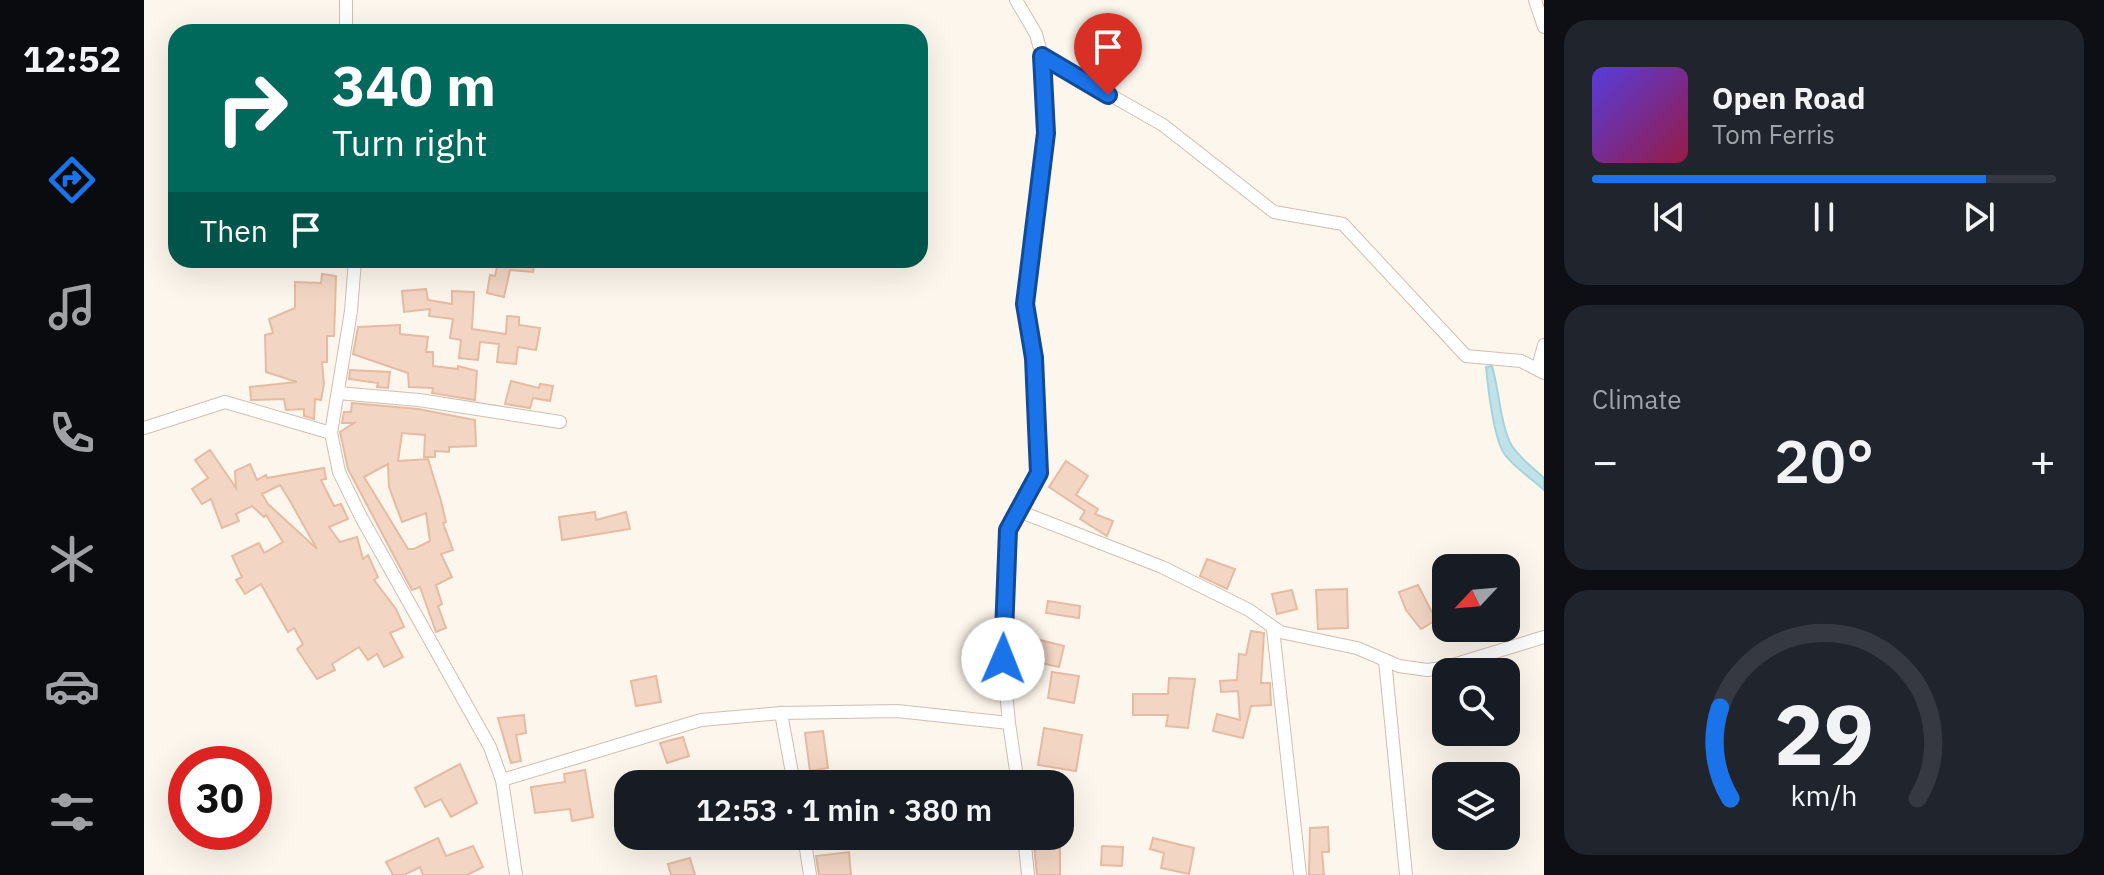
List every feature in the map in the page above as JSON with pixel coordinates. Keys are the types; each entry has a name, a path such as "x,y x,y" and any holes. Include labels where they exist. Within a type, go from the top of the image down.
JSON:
{"street":[{"path":"346,0 346,24"},
{"path":"1016,0 1036,34 1042,56 1046,133 1025,304 1034,358 1039,473 1032,489 1016,510 1008,530 1006,555 1003,659 1016,770"},
{"path":"1535,0 1544,27"},
{"path":"1042,56 1163,125 1274,212 1343,224 1466,356 1521,361 1541,370 1544,345"},
{"path":"354,268 331,433 339,472 490,747 502,780 516,875"},
{"path":"338,393 419,400 560,422"},
{"path":"144,428 225,402 331,433"},
{"path":"1016,510 1162,567 1249,610 1273,629 1357,648 1385,660 1427,670 1544,637"},
{"path":"1273,629 1300,875"},
{"path":"1385,660 1406,875"},
{"path":"502,780 701,720 781,713 897,711 1009,723"},
{"path":"781,713 791,770"},
{"path":"806,850 810,875"},
{"path":"1025,850 1028,875"}],"water":[{"path":"1492,366 1508,439 1519,455 1544,478 1544,490 1501,448 1486,367"}],"building":[{"path":"497,268 534,268 533,272 510,270 504,297 487,293 490,275 495,276"},
{"path":"322,274 336,276 334,336 327,336 327,362 322,362 324,384 321,400 315,399 314,419 304,416 304,409 286,410 284,399 251,400 250,387 297,382 266,372 265,335 273,333 269,319 295,308 295,282 321,283"},
{"path":"426,289 428,300 452,304 452,291 474,292 472,329 506,334 507,316 519,317 519,325 540,328 536,350 518,347 516,364 497,362 499,344 480,342 478,360 459,358 461,340 450,338 453,319 429,316 430,309 404,312 402,291"},
{"path":"400,325 400,334 428,337 426,352 433,352 433,366 458,369 458,366 477,371 475,400 432,393 433,388 409,387 408,373 353,354 358,327"},
{"path":"350,370 390,372 388,388 377,387 378,383 349,379"},
{"path":"511,381 539,388 540,384 553,386 550,401 533,398 530,408 505,404"},
{"path":"352,403 418,409 475,420 476,446 449,447 449,452 435,451 435,457 424,457 425,435 402,433 398,461 428,459 441,501 446,522 443,523 453,550 441,554 452,577 436,585 442,604 438,606 446,628 436,632 420,587 412,590 348,469 340,432 354,423 342,423 344,412 351,412","holes":["388,464 389,487 402,522 426,513 430,541 408,549 364,477"]},
{"path":"210,450 236,488 235,471 250,464 257,480 266,475 267,478 324,468 326,479 321,480 334,506 341,504 348,519 329,527 340,542 357,537 363,559 368,555 378,577 374,580 396,609 404,627 390,633 403,657 384,667 377,654 368,660 359,647 332,664 335,670 317,679 297,649 303,644 294,628 288,632 261,584 245,594 236,580 242,577 232,556 259,543 264,553 283,542 266,515 264,517 252,506 236,514 239,521 222,528 211,499 202,504 192,489 208,478 195,460","holes":["280,485 317,549 268,504 262,494"]},
{"path":"1066,461 1088,476 1076,495 1098,509 1095,514 1113,521 1107,536 1080,519 1085,511 1049,487"},
{"path":"595,512 596,520 626,512 630,529 562,540 559,517"},
{"path":"1207,559 1235,569 1227,589 1200,576"},
{"path":"1418,585 1432,612 1432,622 1421,629 1406,610 1399,592"},
{"path":"1347,589 1348,628 1318,629 1316,590"},
{"path":"1292,590 1297,609 1277,614 1272,594"},
{"path":"1048,601 1080,606 1079,618 1046,613"},
{"path":"1251,631 1264,633 1261,683 1270,683 1271,705 1251,706 1243,738 1213,731 1217,714 1240,720 1238,691 1221,692 1220,681 1237,680 1239,654 1246,655"},
{"path":"1028,637 1064,646 1059,667 1023,659"},
{"path":"1052,672 1079,676 1074,703 1048,698"},
{"path":"656,676 661,702 636,706 631,681"},
{"path":"1169,678 1195,679 1188,728 1166,726 1168,715 1133,715 1133,694 1168,694"},
{"path":"524,715 526,733 516,735 521,761 511,763 498,718"},
{"path":"1044,728 1082,735 1076,771 1038,765"},
{"path":"823,731 828,768 810,770 805,733"},
{"path":"683,737 689,756 667,763 660,743"},
{"path":"460,764 477,803 451,817 441,799 425,807 415,788"},
{"path":"585,770 593,817 572,821 570,809 535,813 531,787 565,782 564,774"},
{"path":"1328,827 1329,852 1322,852 1324,875 1309,875 1310,828"},
{"path":"438,838 446,856 473,846 483,867 467,875 423,875 420,867 404,875 393,875 386,862"},
{"path":"1153,838 1194,848 1189,874 1161,868 1164,853 1150,849"},
{"path":"1102,846 1123,847 1122,866 1101,865"},
{"path":"1034,850 1060,850 1060,875 1037,875"},
{"path":"849,852 851,875 819,875 816,856"},
{"path":"690,858 695,875 671,875 668,864"}],"route":[{"path":"1003,659 1008,530 1016,510 1032,489 1039,473 1034,358 1025,304 1046,133 1042,56 1108,95"}]}
